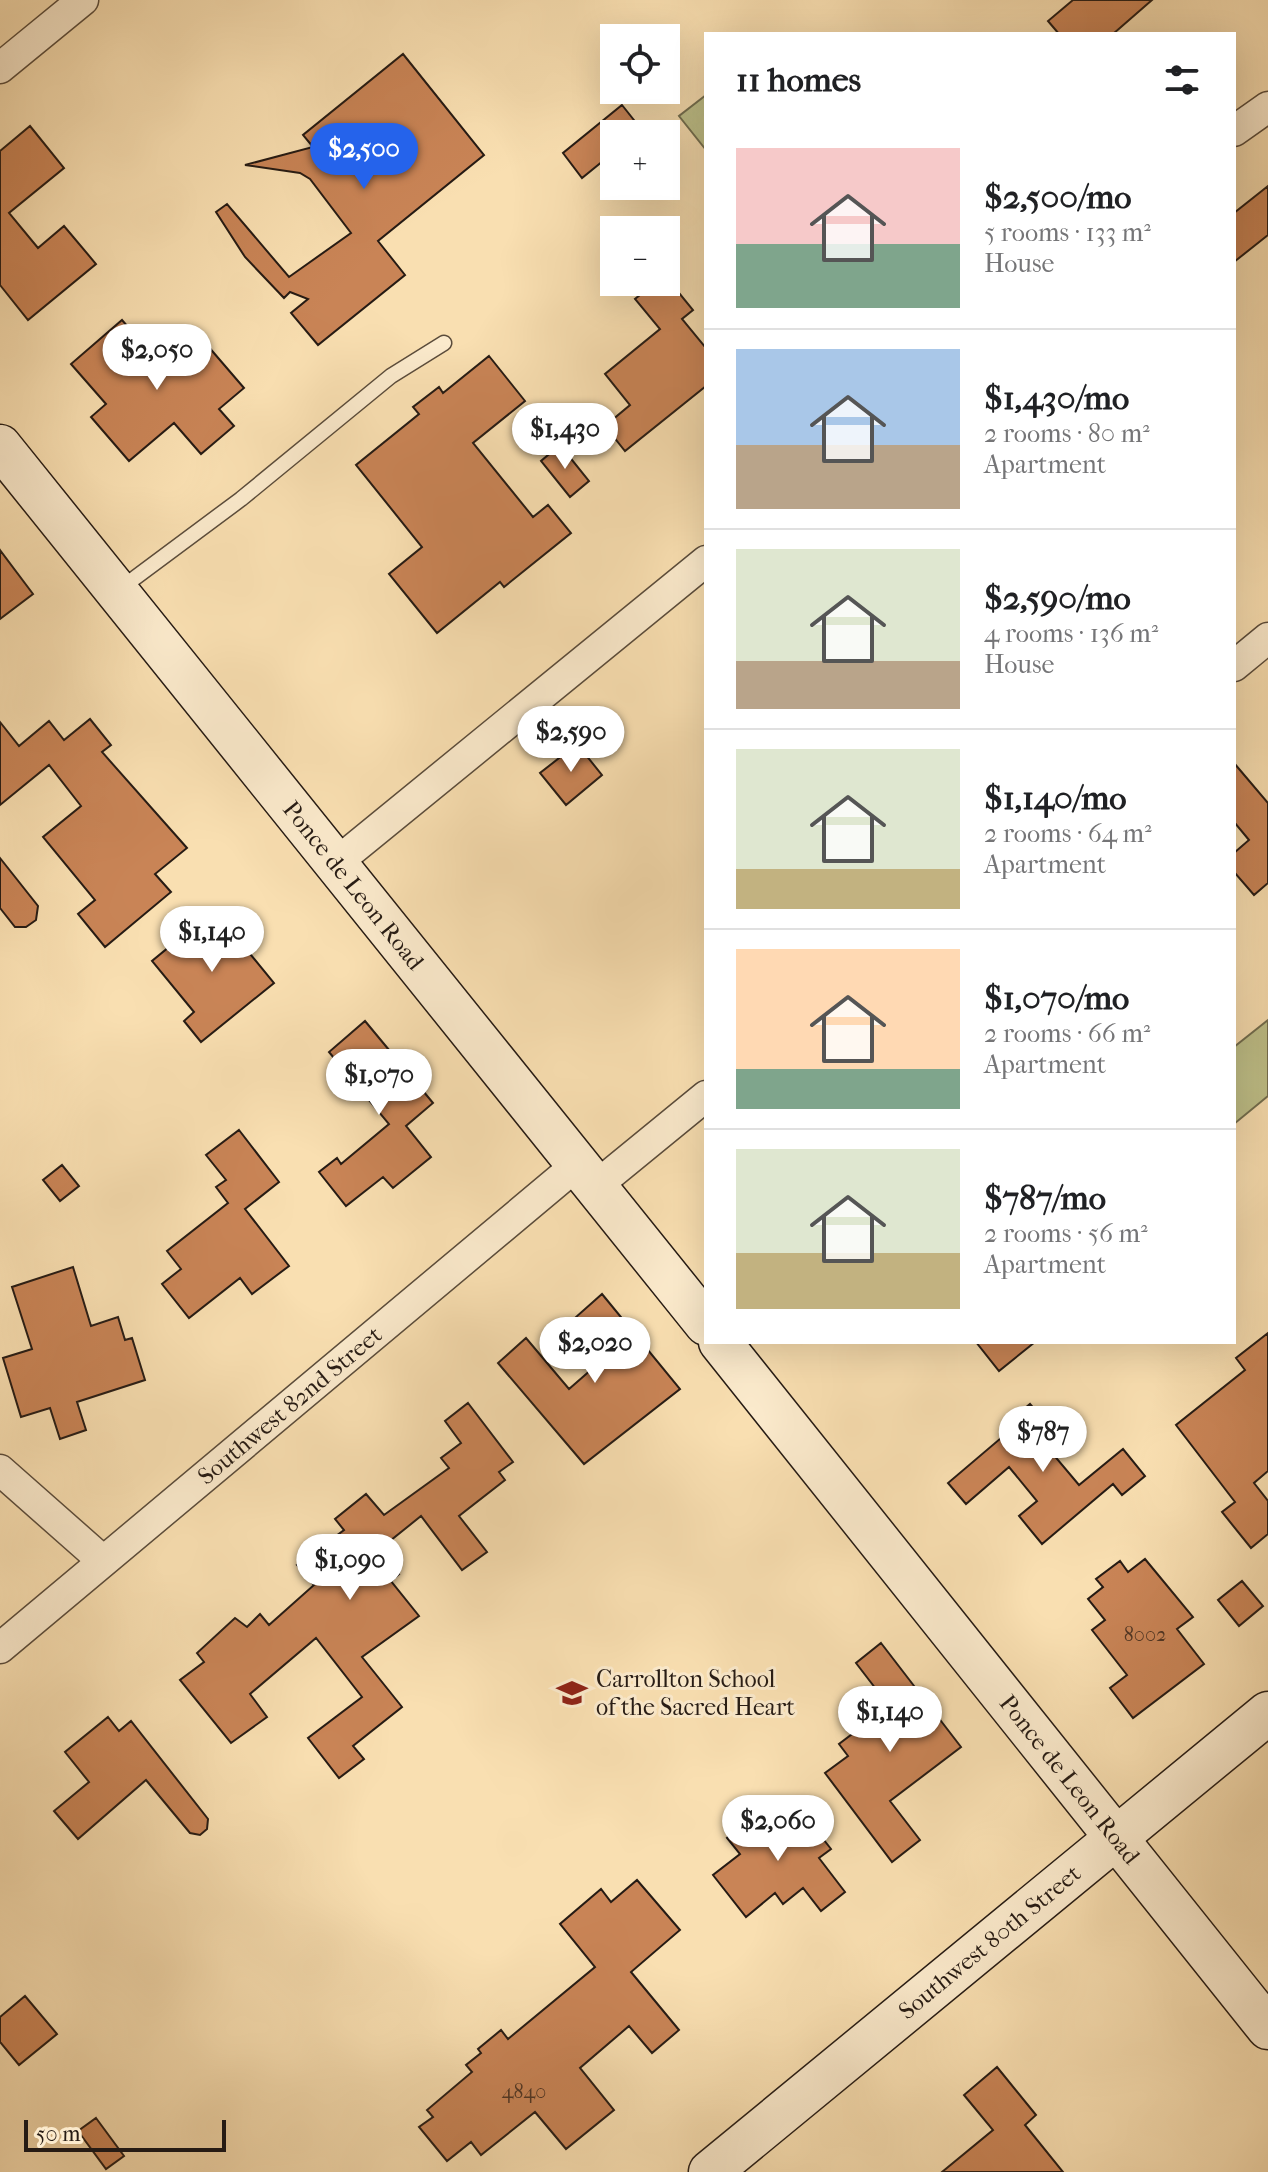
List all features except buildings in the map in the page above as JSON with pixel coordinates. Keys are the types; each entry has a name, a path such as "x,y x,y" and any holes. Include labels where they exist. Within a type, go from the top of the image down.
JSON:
{"street":[{"path":"0,68 83,0"},
{"path":"1236,130 1268,107"},
{"name":"Ponce de Leon Road","path":"0,446 704,1321"},
{"path":"336,863 704,563"},
{"path":"1236,664 1268,638"},
{"name":"Southwest 82nd Street","path":"0,1648 103,1561 587,1175 704,1097"},
{"name":"Ponce de Leon Road","path":"722,1344 1268,2028"},
{"path":"0,1470 103,1561"},
{"name":"Southwest 80th Street","path":"710,2172 1268,1713"}],"lane":[{"path":"116,592 241,499 391,376 444,343"}],"green space":[{"path":"704,97 704,147 679,116"},
{"path":"1268,1020 1268,1096 1236,1122 1236,1045"}],"place":[{"name":"Carrollton School of the Sacred Heart","path":"572,1693"}]}
